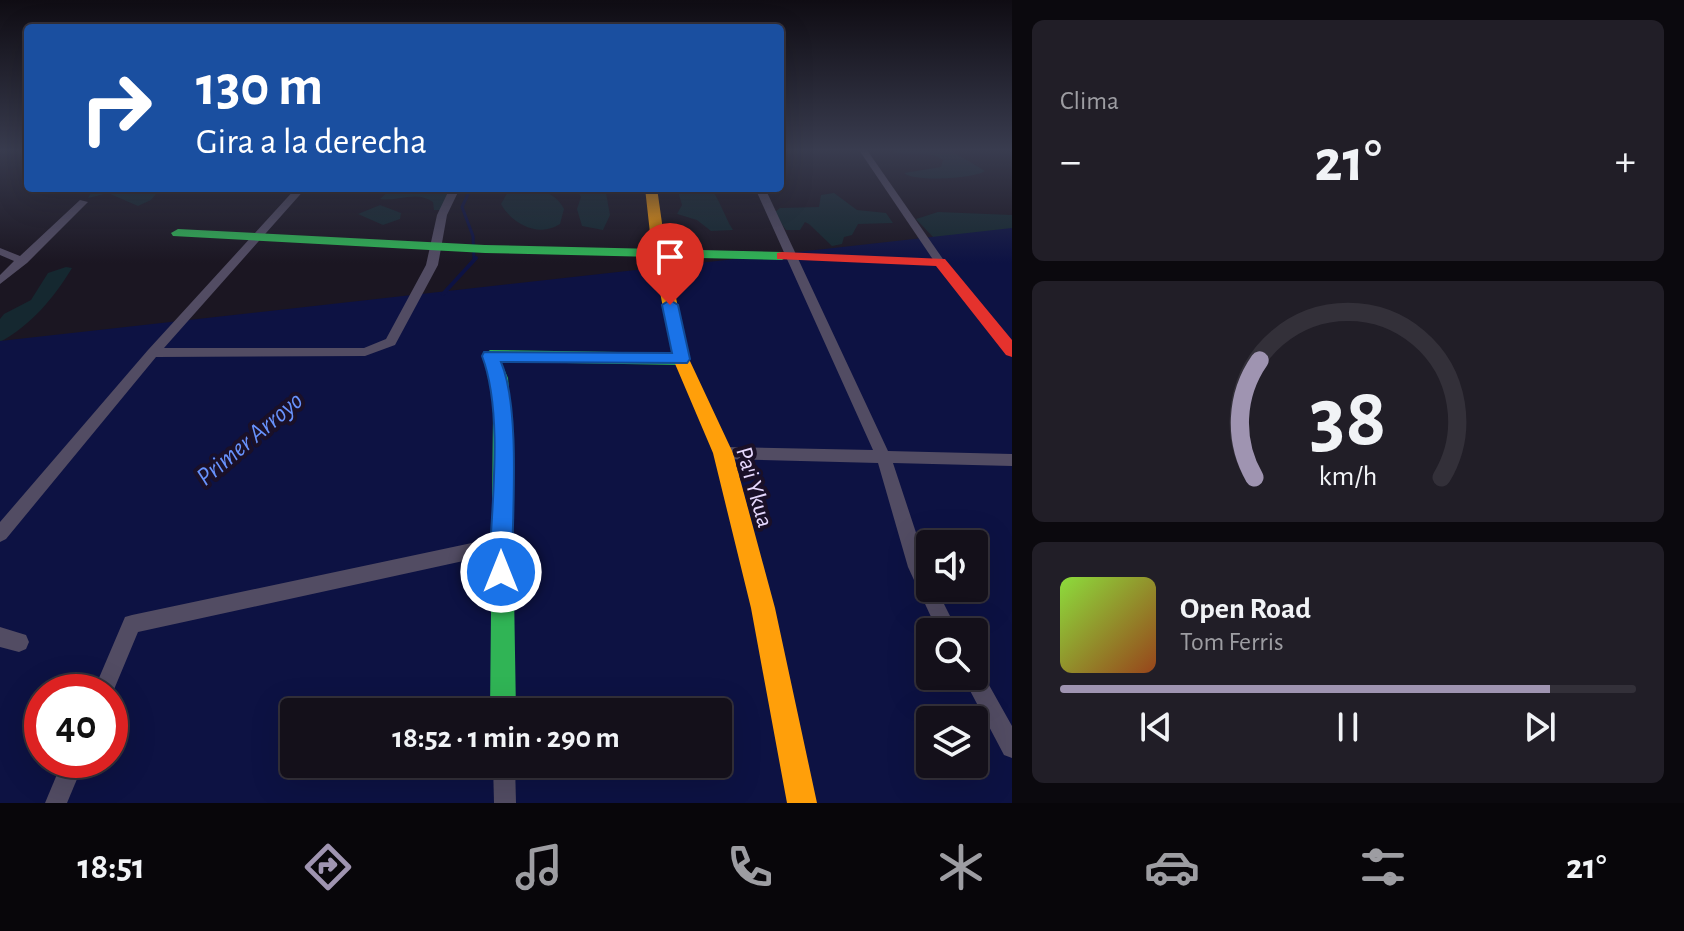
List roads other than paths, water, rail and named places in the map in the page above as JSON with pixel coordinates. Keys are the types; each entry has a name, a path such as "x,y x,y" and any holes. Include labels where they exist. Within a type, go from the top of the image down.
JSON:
{"street":[{"path":"889,187 940,262 1012,351"},
{"path":"0,534 153,353 298,192"},
{"path":"153,353 365,352 382,348 391,342 432,265 442,215 453,192"},
{"name":"Pa'i Ykua","path":"652,192 659,251 681,359 723,453 763,608 802,803"},
{"path":"762,192 794,256 884,459 917,567 941,618"},
{"path":"0,281 83,202"},
{"path":"178,233 474,249 659,251 940,262"},
{"path":"0,251 23,261"},
{"path":"503,698 502,413 499,378 490,356 681,359"},
{"path":"723,453 1012,460"},
{"path":"111,674 132,624 500,545"},
{"path":"983,690 1005,719 1012,747"},
{"path":"56,803 66,778"},
{"path":"504,778 505,803"}],"water":[{"path":"1012,228 1012,803 0,803 0,341"}],"waterway":[{"name":"Primer Arroyo","path":"469,192 462,207 473,236 474,260"},
{"name":"Primer Arroyo","path":"443,294 476,258"}]}
